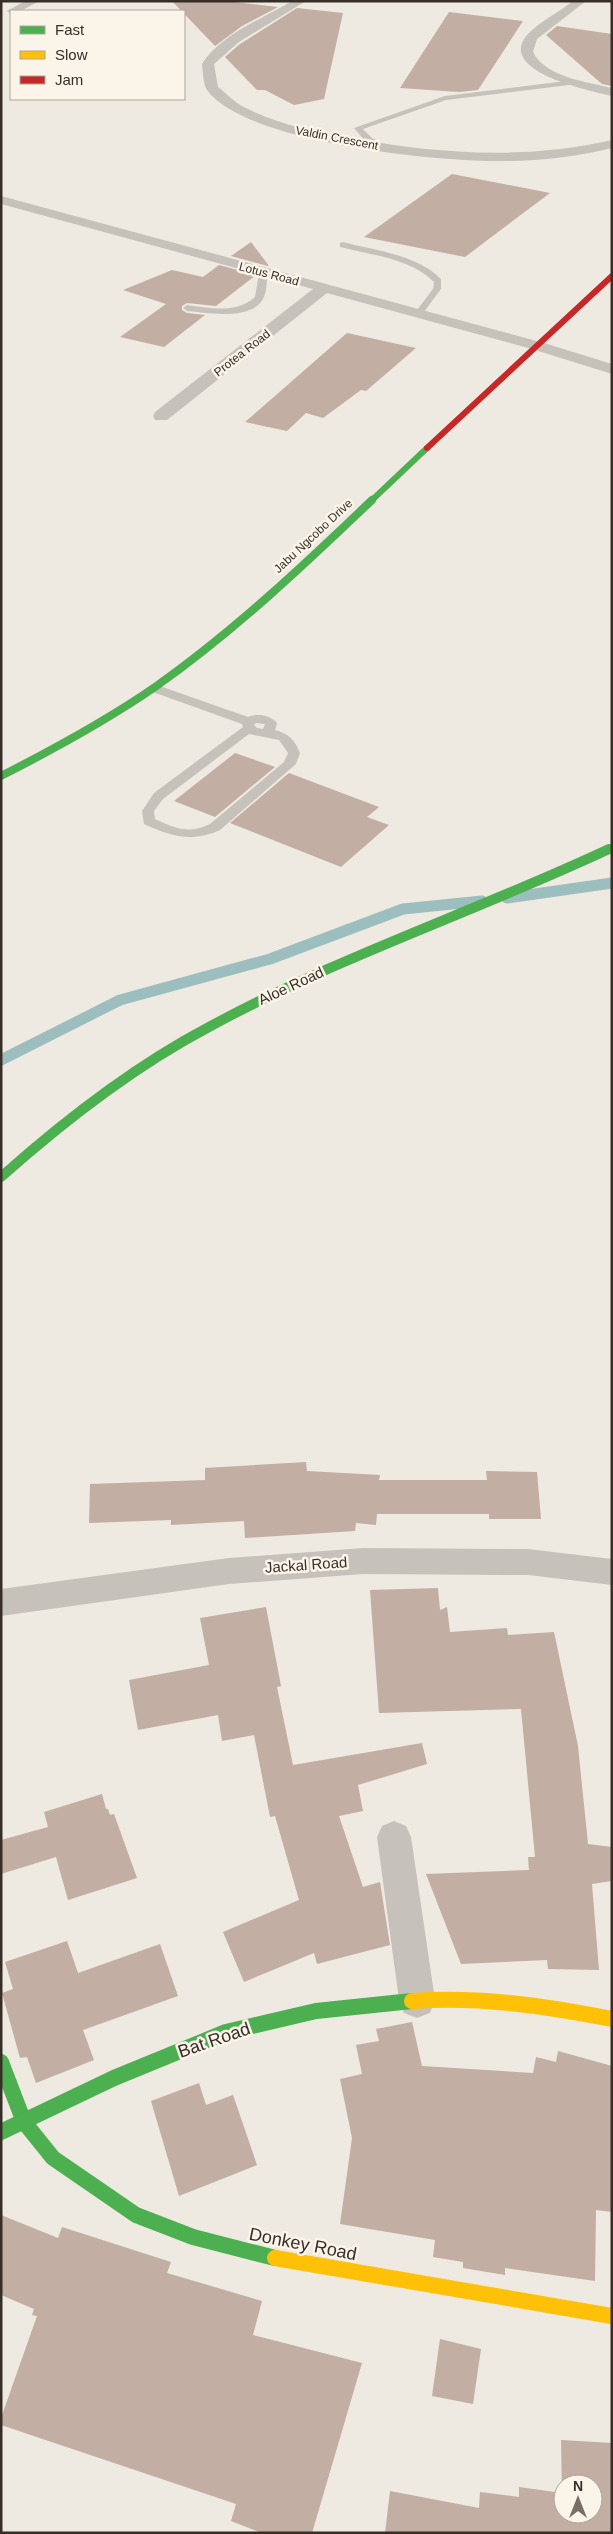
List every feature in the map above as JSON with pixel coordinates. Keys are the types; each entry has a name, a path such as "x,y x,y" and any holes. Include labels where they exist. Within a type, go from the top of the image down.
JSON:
{"main road":[{"name":"Jabu Ngcobo Drive","path":"1,776 40,757 154,688 213,643 273,592 612,276"},
{"name":"Aloe Road","path":"1,1177 31,1150 109,1089 187,1040 238,1011 315,975 571,868 612,848"},
{"name":"Bat Road","path":"1,2132 114,2078 226,2032 316,2011 417,2000 474,1997 517,2001 612,2019"},
{"path":"1,2062 24,2122"},
{"name":"Donkey Road","path":"24,2122 53,2158 96,2189 136,2215 193,2237 265,2256 568,2310 612,2316"}],"street":[{"path":"16,10 34,1"},
{"name":"Valdin Crescent","path":"301,1 228,44 214,54 208,63 207,76 211,88 236,109 254,118 286,128 385,148 459,156 501,157 552,154 612,144"},
{"path":"581,1 532,37 527,45 527,52 532,61 544,70 574,82 612,92"},
{"name":"Lotus Road","path":"1,200 263,273 538,346"},
{"name":"Protea Road","path":"161,416 323,289"},
{"path":"538,346 612,368"},
{"name":"Jackal Road","path":"1,1603 229,1571 363,1561 528,1562 612,1572"},
{"path":"394,1837 417,2000"}],"lane":[{"path":"385,148 369,140 358,128 445,98 574,82"},
{"path":"343,245 414,264 435,276 438,281 437,289 418,314"},
{"path":"188,308 226,310 248,306 258,300 260,296 263,273"},
{"path":"154,688 249,725"},
{"path":"260,718 271,723 269,730 288,740 292,745 294,757 290,764 215,828 201,835 189,836 172,832 149,821 148,810 158,796 249,725 260,718"}],"building":[{"path":"172,1 226,1 278,7 242,26 215,46 185,15 185,10 181,10"},
{"path":"297,8 343,13 324,99 294,105 265,90 257,90 225,57 240,44"},
{"path":"449,12 523,21 478,90 459,92 400,88"},
{"path":"557,26 612,34 612,86 602,84 546,35"},
{"path":"452,174 550,193 465,257 364,237"},
{"path":"251,242 269,266 231,256"},
{"path":"219,265 256,275 216,306 187,303 182,306 182,310 187,313 205,315 164,347 120,337 166,304 123,290 172,270 203,277"},
{"path":"347,333 416,348 366,391 361,390 323,418 306,413 287,431 245,422"},
{"path":"235,753 275,767 215,817 174,801"},
{"path":"289,773 379,807 367,817 389,825 341,867 230,823"},
{"path":"306,1462 307,1471 380,1475 379,1480 487,1480 486,1471 537,1472 541,1519 489,1519 489,1514 377,1514 376,1525 356,1523 355,1531 245,1538 244,1521 171,1525 171,1520 89,1523 90,1484 205,1480 205,1468"},
{"path":"438,1588 440,1610 447,1607 450,1632 507,1628 508,1635 554,1632 578,1746 588,1844 612,1847 612,1881 592,1884 599,1970 548,1969 547,1960 461,1964 426,1874 529,1870 528,1857 535,1857 521,1709 379,1713 370,1590"},
{"path":"266,1607 281,1686 277,1687 293,1765 422,1743 427,1764 358,1785 363,1811 339,1816 363,1887 380,1882 390,1945 317,1964 314,1953 244,1982 223,1932 299,1900 275,1816 270,1817 254,1735 222,1741 218,1715 138,1730 129,1680 209,1665 200,1618"},
{"path":"102,1794 106,1809 108,1809 110,1815 114,1814 137,1878 68,1900 56,1857 1,1874 1,1840 48,1827 44,1812"},
{"path":"67,1941 78,1973 160,1944 178,1996 83,2030 94,2060 36,2083 27,2057 20,2058 2,1993 13,1989 5,1962"},
{"path":"412,2022 422,2066 533,2073 536,2057 556,2062 558,2051 612,2066 612,2212 596,2210 595,2281 505,2268 505,2275 463,2268 463,2262 433,2257 435,2240 340,2224 352,2138 340,2079 362,2074 356,2045 379,2041 376,2029"},
{"path":"199,2083 206,2105 233,2095 257,2165 179,2196 151,2101"},
{"path":"1,2215 58,2238 62,2227 171,2262 167,2273 262,2301 253,2335 362,2363 312,2533 262,2533 231,2521 236,2504 1,2425 1,2418 37,2316 32,2315 34,2309 1,2295"},
{"path":"440,2339 481,2349 473,2404 432,2396"},
{"path":"561,2440 612,2443 612,2533 385,2533 390,2491 479,2508 480,2492 519,2497 519,2487 553,2492 553,2524 603,2524 603,2474 562,2474"}],"waterway":[{"path":"507,898 612,883"},
{"path":"1,1060 120,1000 270,959 403,909 482,901"}],"traffic: fast":[{"path":"1,776 119,711 191,660 261,603 427,448"},
{"path":"1,1177 50,1135 126,1077 208,1027 307,978 511,893 612,848"},
{"path":"1,2132 114,2078 226,2032 316,2011 412,2001"},
{"path":"1,2062 24,2122 53,2158 136,2215 193,2237 275,2258"}],"traffic: slow":[{"path":"412,2001 463,1999 513,2002 612,2019"},
{"path":"275,2258 612,2316"}],"traffic: jam":[{"path":"427,448 612,276"}]}
